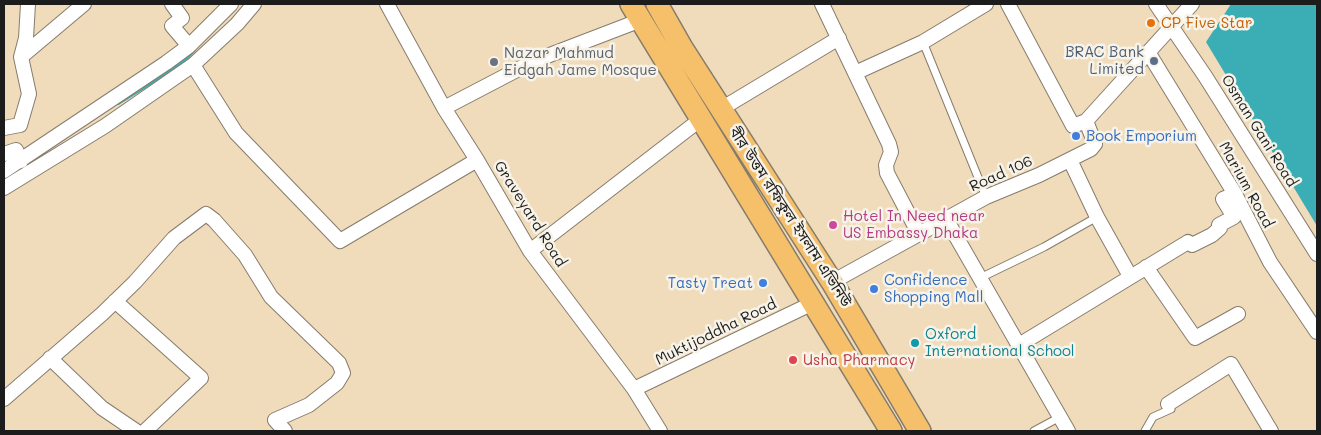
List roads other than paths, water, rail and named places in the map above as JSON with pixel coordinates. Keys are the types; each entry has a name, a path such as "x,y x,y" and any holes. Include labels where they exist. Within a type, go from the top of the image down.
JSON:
{"main road":[{"name":"বীর উত্তম রফিকুল ইসলাম এভিনিউ","path":"657,4 721,109 832,282 920,431"},
{"name":"বীর উত্তম রফিকুল ইসলাম এভিনিউ","path":"636,12 891,431"}],"street":[{"path":"4,128 20,125 29,94 22,57 26,38 28,4"},
{"path":"22,57 84,4"},
{"path":"172,4 182,18 172,26 189,46"},
{"path":"4,188 105,126 193,64 237,24 254,4"},
{"name":"Graveyard Road","path":"387,4 444,108 478,160 530,251 634,390 660,431"},
{"path":"822,4 889,144 891,152 886,165 888,173 918,234"},
{"path":"854,73 923,42 986,4"},
{"path":"1008,4 1071,125 1075,126 1086,121 1192,4"},
{"name":"Osman Gani Road","path":"1156,4 1172,26 1317,254"},
{"path":"4,171 189,46 228,8 237,24"},
{"path":"444,108 534,61 636,12"},
{"path":"721,109 839,38"},
{"name":"Marium Road","path":"1148,52 1235,194 1270,262 1317,332"},
{"path":"193,64 236,133 340,241 478,160"},
{"path":"530,251 701,119"},
{"name":"Road 106","path":"832,282 986,197 1091,149 1095,144 1086,121"},
{"path":"4,154 16,150 21,161"},
{"path":"1070,160 1097,217 1130,276"},
{"path":"1019,345 1188,242 1192,245 1212,235 1220,228 1219,225 1234,217 1224,199 1235,194"},
{"path":"4,399 115,301 174,238 206,214 214,220 246,255 271,297 339,363 343,373 337,383 309,406 275,420 285,431"},
{"path":"946,219 1068,431"},
{"path":"1146,267 1195,338 1238,314"},
{"path":"115,301 201,378 145,431"},
{"name":"Muktijoddha Road","path":"634,390 813,302"},
{"path":"50,358 102,408 136,431"},
{"path":"1168,404 1231,364 1271,431"}],"lane":[{"path":"923,42 986,197"},
{"path":"979,278 1044,247 1097,217"},
{"path":"1145,431 1153,418 1171,408 1168,404"},
{"path":"1034,431 1060,417"}],"water":[{"path":"1231,4 1317,4 1317,226 1206,42"}],"waterway":[{"path":"118,103 181,64 194,50"}],"place":[{"name":"CP Five Star","path":"1151,23"},
{"name":"BRAC Bank Limited","path":"1154,61"},
{"name":"Nazar Mahmud Eidgah Jame Mosque","path":"494,62"},
{"name":"Book Emporium","path":"1076,136"},
{"name":"Hotel In Need near US Embassy Dhaka","path":"833,225"},
{"name":"Tasty Treat","path":"763,283"},
{"name":"Confidence Shopping Mall","path":"874,289"},
{"name":"Oxford International School","path":"915,343"},
{"name":"Usha Pharmacy","path":"793,360"}]}
